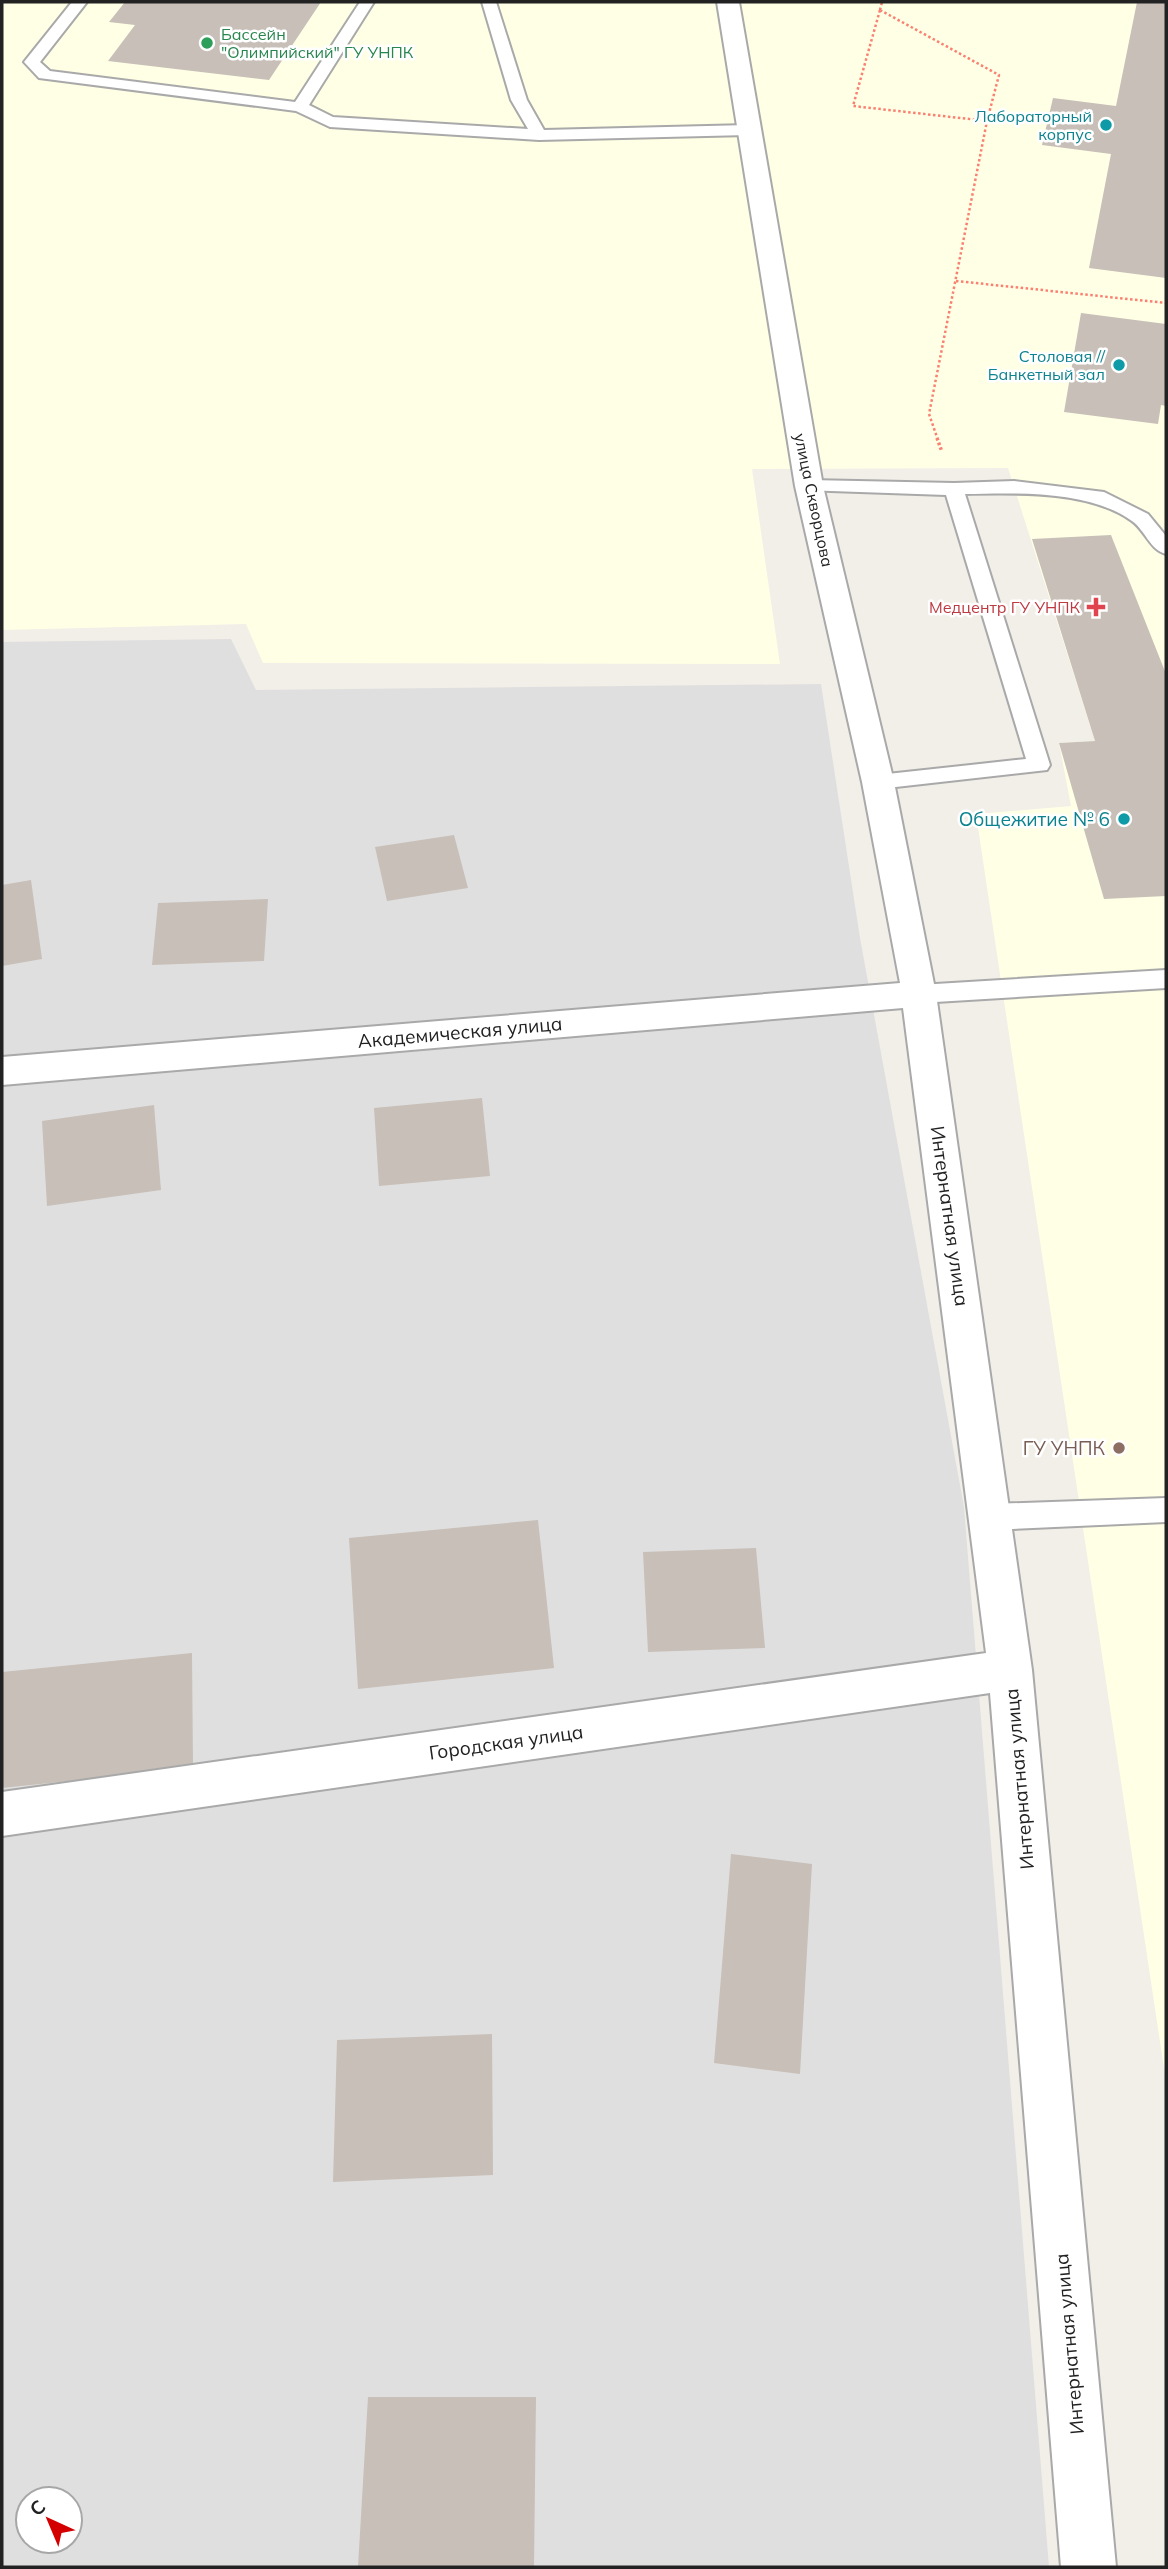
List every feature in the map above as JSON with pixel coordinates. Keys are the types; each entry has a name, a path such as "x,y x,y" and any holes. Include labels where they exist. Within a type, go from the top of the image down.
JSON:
{"street":[{"name":"улица Скворцова","path":"728,2 810,486 878,782 919,994"},
{"name":"Академическая улица","path":"2,1071 919,994"},
{"name":"Интернатная улица","path":"919,994 1010,1670 1089,2567"},
{"name":"Городская улица","path":"2,1814 1010,1670"}],"lane":[{"path":"80,2 32,62 45,75 300,107 330,122 539,135 748,130"},
{"path":"300,107 367,2"},
{"path":"488,2 519,100 539,135"},
{"path":"810,486 954,489 1014,487 1104,498 1141,518 1166,548"},
{"path":"878,782 1039,765 954,489"},
{"path":"919,994 1166,979"},
{"path":"991,1517 1166,1510"}],"path":[{"path":"882,2 853,106 987,121"},
{"path":"880,10 999,75 987,121 929,414 954,489"},
{"path":"956,281 1166,303"}],"shaded area":[{"name":"ГУ УНПК","path":"2,2 1166,2 1166,2082 976,814 1071,806 1059,743 1095,741 1008,468 752,469 780,664 263,663 246,624 2,630"},
{"path":"231,639 256,690 821,684 860,938 964,1507 1049,2567 2,2567 2,642"}],"building":[{"name":"Бассейн \"Олимпийский\" ГУ УНПК","path":"125,2 321,2 269,80 108,61 135,25 109,22"},
{"name":"Лабораторный корпус","path":"1137,2 1166,2 1166,278 1089,268 1111,154 1042,145 1053,98 1116,106"},
{"name":"Столовая // Банкетный зал","path":"1081,313 1166,324 1166,406 1161,405 1158,424 1064,412"},
{"path":"1111,535 1166,674 1166,896 1104,899 1059,743 1095,741 1032,539"},
{"path":"454,835 468,888 387,901 375,847"},
{"path":"31,880 42,959 2,966 2,885"},
{"path":"268,899 264,961 152,965 158,903"},
{"path":"482,1098 490,1176 379,1186 374,1108"},
{"path":"154,1105 161,1190 47,1206 42,1121"},
{"path":"538,1520 554,1668 358,1689 349,1538"},
{"path":"756,1548 765,1648 648,1652 643,1552"},
{"path":"192,1653 193,1768 2,1788 2,1672"},
{"path":"731,1854 812,1864 800,2074 714,2063"},
{"path":"492,2034 493,2175 333,2182 337,2040"},
{"path":"368,2397 536,2397 534,2567 358,2567"}],"place":[{"name":"Бассейн \"Олимпийский\" ГУ УНПК","path":"207,43"},
{"name":"Лабораторный корпус","path":"1106,125"},
{"name":"Столовая // Банкетный зал","path":"1119,365"},
{"name":"Медцентр ГУ УНПК","path":"1096,607"},
{"name":"Общежитие № 6","path":"1124,819"},
{"name":"ГУ УНПК","path":"1119,1448"}]}
